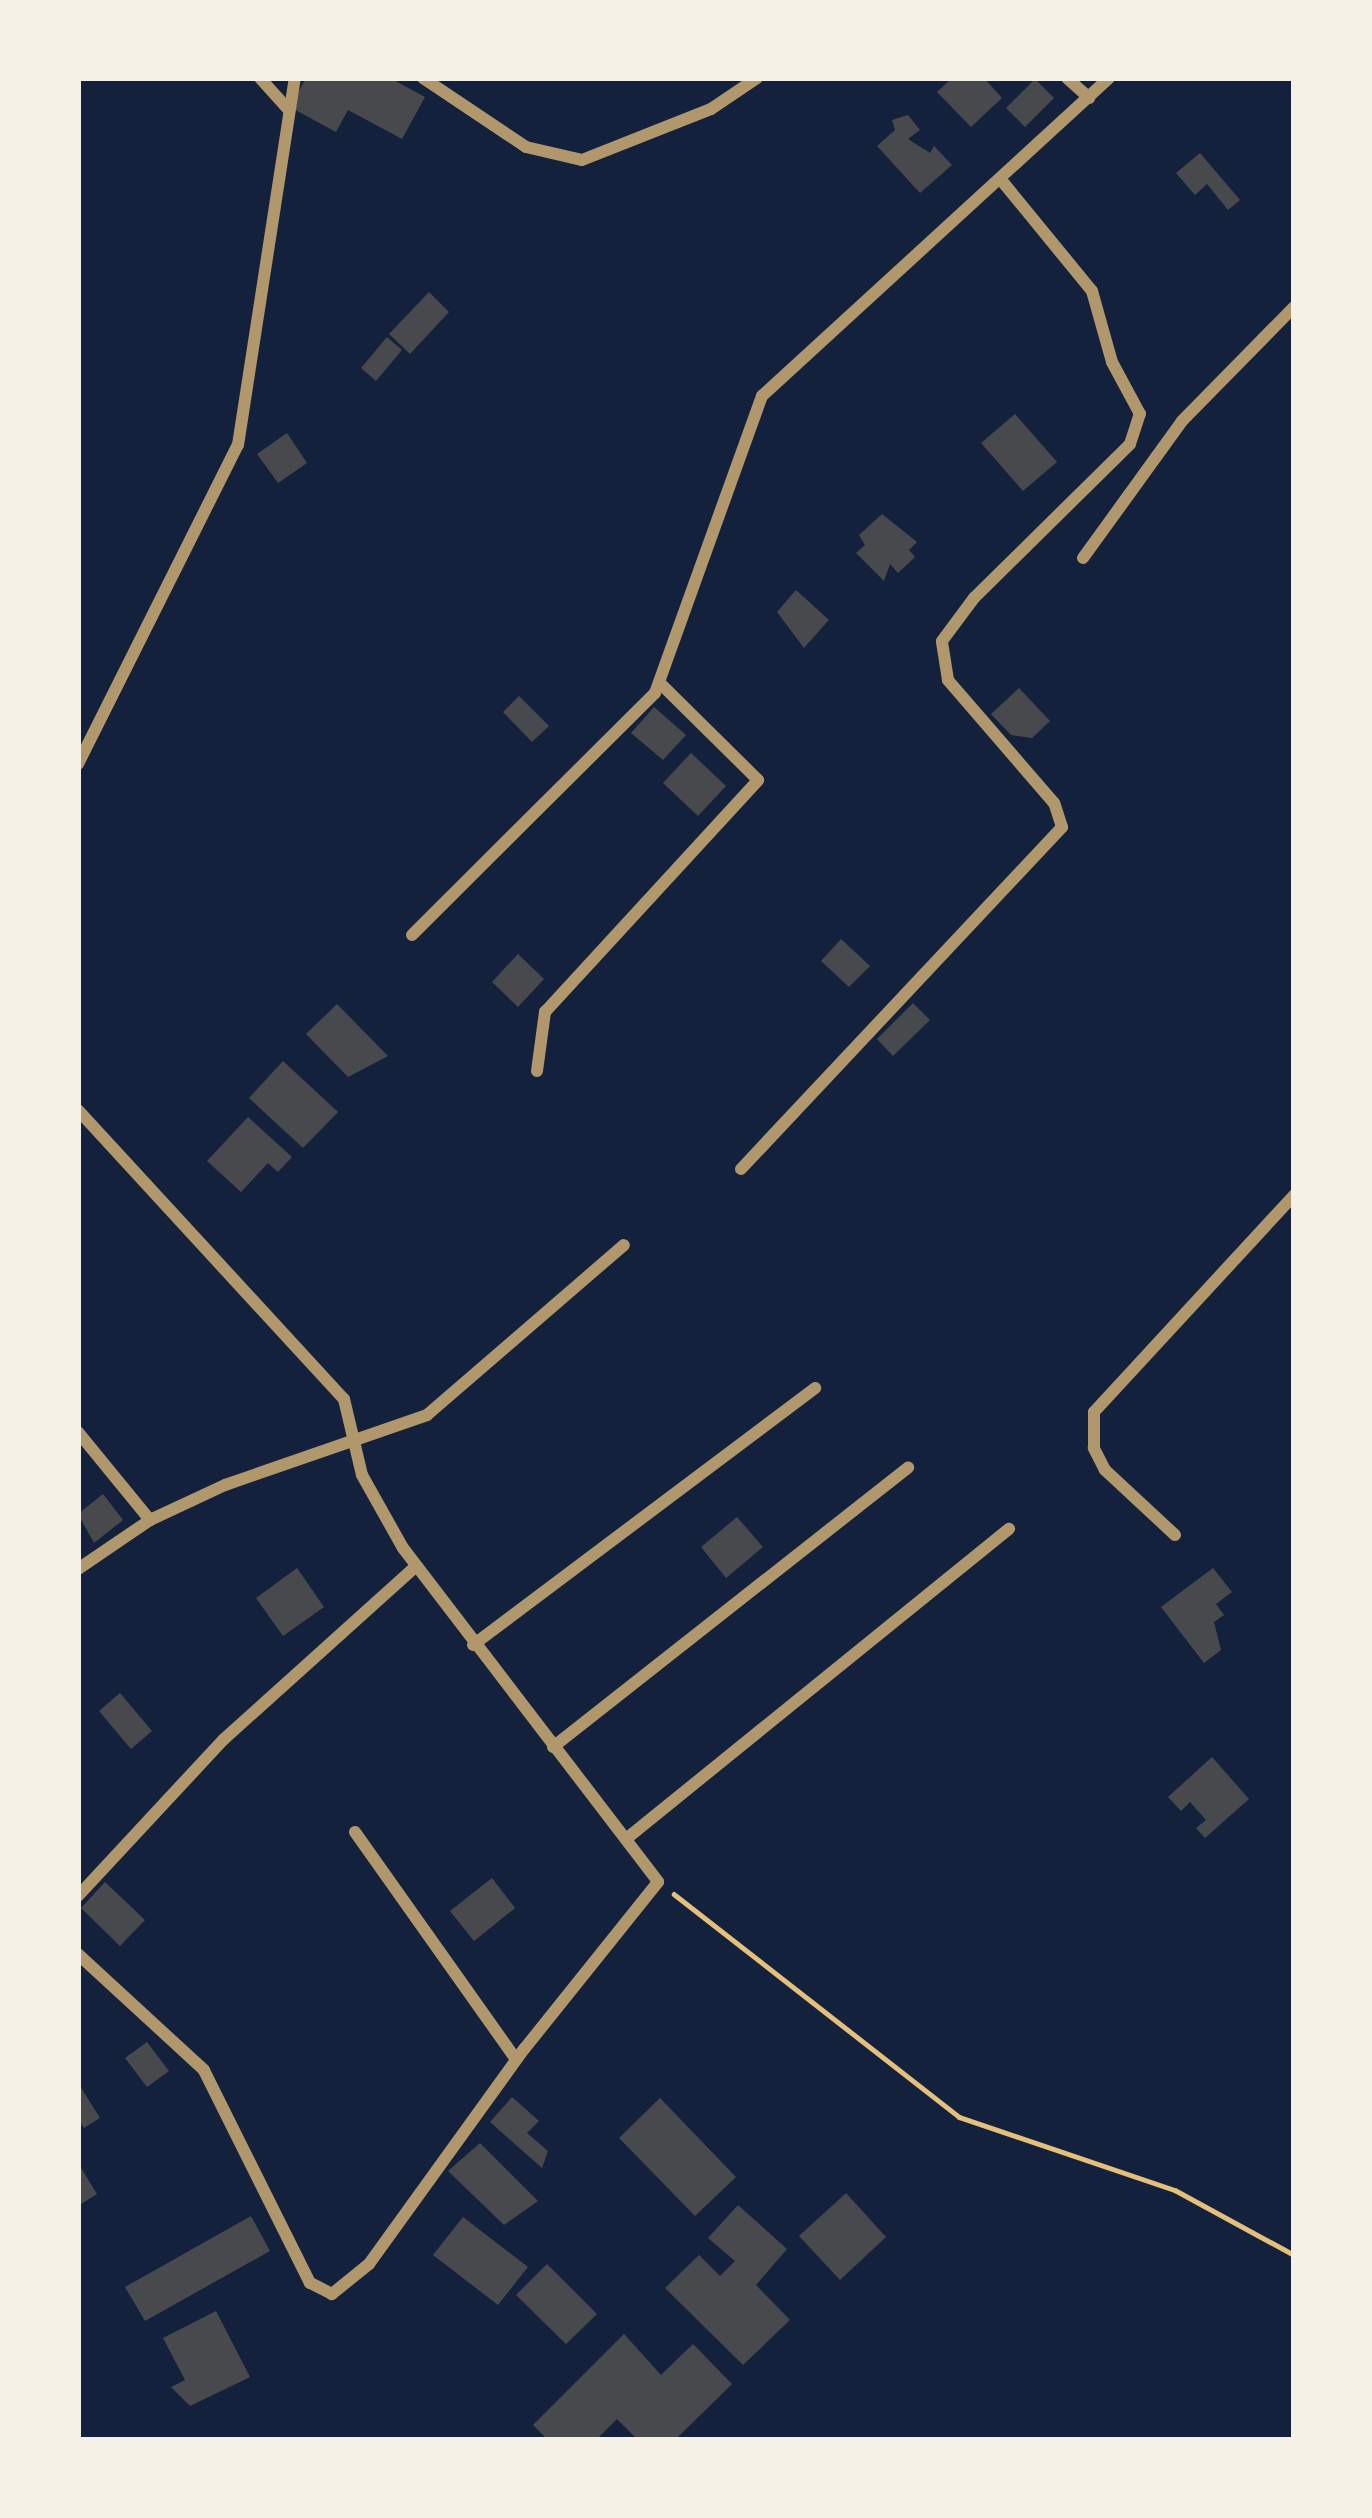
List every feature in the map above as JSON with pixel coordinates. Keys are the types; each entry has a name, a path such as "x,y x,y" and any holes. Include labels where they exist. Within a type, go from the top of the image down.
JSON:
{"street":[{"path":"260,78 288,109"},
{"path":"78,764 238,445 295,78"},
{"path":"423,78 526,147 582,160 711,109 757,78"},
{"path":"1067,78 1089,98"},
{"path":"412,934 660,683 762,396 851,308 1002,181 1109,78"},
{"path":"742,1169 1062,827 1054,803 948,680 942,640 974,598 1130,444 1140,415 1107,350 1092,291 1002,181"},
{"path":"1083,558 1182,421 1294,307"},
{"path":"537,1071 545,1012 758,780 660,683"},
{"path":"78,1109 295,1339 344,1399 362,1475 416,1566 658,1882 517,2059 369,2264 332,2294 310,2283 204,2070 78,1954"},
{"path":"1175,1535 1105,1470 1094,1448 1094,1412 1294,1195"},
{"path":"78,1569 149,1520 225,1485 355,1443 455,1396 624,1245"},
{"path":"473,1645 815,1388"},
{"path":"78,1432 149,1520"},
{"path":"553,1747 908,1468"},
{"path":"626,1839 1009,1528"},
{"path":"78,1896 277,1688 416,1566"},
{"path":"355,1832 517,2059"}],"path":[{"path":"658,1882 959,2116 1174,2190 1294,2255"}],"building":[{"path":"306,78 390,78 425,97 402,139 348,110 336,132 290,107"},
{"path":"952,78 984,78 1002,98 971,127 937,92"},
{"path":"1035,79 1054,98 1025,127 1006,108"},
{"path":"908,115 920,130 908,139 930,153 934,146 952,165 920,193 877,146 895,130 892,120"},
{"path":"1200,153 1240,200 1228,210 1207,184 1195,195 1176,173"},
{"path":"429,292 449,312 410,354 389,334"},
{"path":"387,337 402,350 376,381 361,368"},
{"path":"1015,414 1057,462 1023,491 981,443"},
{"path":"287,433 307,463 278,483 257,454"},
{"path":"882,514 917,542 909,550 915,557 898,573 890,564 884,581 856,553 865,545 859,535"},
{"path":"796,590 829,620 804,648 777,612"},
{"path":"1019,688 1050,721 1032,738 1011,735 991,714"},
{"path":"519,696 549,726 532,742 503,712"},
{"path":"654,707 686,735 663,760 631,733"},
{"path":"691,753 726,786 698,816 663,783"},
{"path":"841,939 870,966 849,987 821,961"},
{"path":"518,954 544,979 518,1007 492,982"},
{"path":"913,1003 930,1020 893,1056 877,1039"},
{"path":"337,1004 388,1056 348,1077 306,1034"},
{"path":"283,1061 338,1112 303,1148 249,1098"},
{"path":"248,1117 292,1157 278,1172 268,1163 241,1192 207,1161"},
{"path":"103,1494 123,1520 94,1543 78,1514"},
{"path":"737,1517 763,1547 726,1578 701,1547"},
{"path":"297,1568 324,1607 283,1636 256,1598"},
{"path":"1213,1568 1232,1592 1216,1604 1224,1615 1214,1622 1221,1650 1204,1663 1161,1607"},
{"path":"120,1693 152,1731 131,1749 99,1711"},
{"path":"1212,1757 1249,1799 1205,1838 1196,1828 1206,1820 1190,1802 1181,1811 1168,1797"},
{"path":"492,1878 515,1908 474,1941 450,1911"},
{"path":"105,1882 145,1920 120,1946 81,1908"},
{"path":"147,2042 169,2071 147,2087 125,2058"},
{"path":"78,2083 100,2118 84,2128 78,2119"},
{"path":"512,2097 539,2121 527,2133 548,2151 542,2168 490,2122"},
{"path":"660,2098 736,2177 695,2216 619,2138"},
{"path":"480,2143 538,2201 504,2225 448,2171"},
{"path":"78,2163 97,2194 78,2206"},
{"path":"846,2193 886,2237 840,2280 799,2236"},
{"path":"738,2205 787,2249 756,2285 790,2320 743,2365 665,2288 699,2255 720,2276 735,2261 708,2238"},
{"path":"251,2216 270,2251 145,2321 125,2287"},
{"path":"463,2217 528,2267 498,2305 433,2255"},
{"path":"547,2264 597,2314 566,2344 516,2295"},
{"path":"216,2311 250,2377 190,2406 171,2387 185,2380 163,2338"},
{"path":"624,2334 661,2375 693,2344 732,2384 675,2440 638,2440 617,2419 596,2440 548,2440 533,2425"}]}
